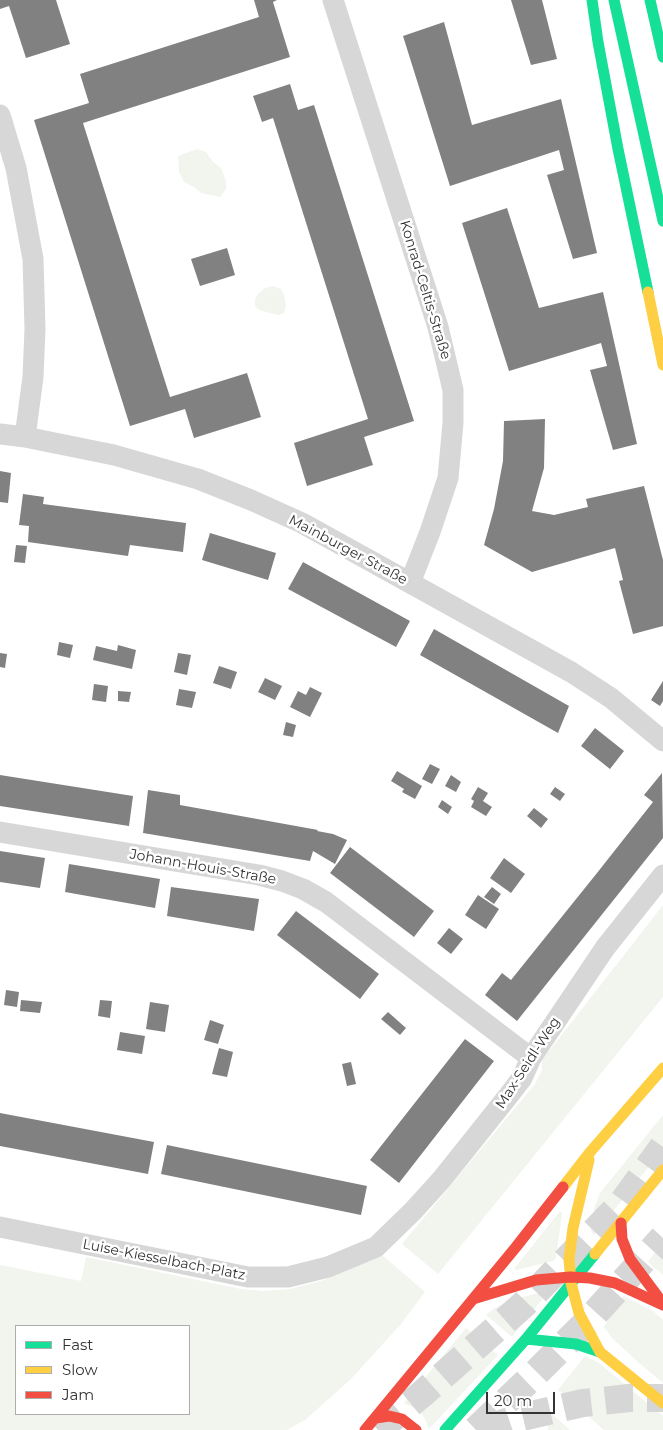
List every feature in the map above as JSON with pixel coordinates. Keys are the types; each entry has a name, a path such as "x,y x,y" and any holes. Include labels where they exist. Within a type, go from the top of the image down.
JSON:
{"main road":[{"path":"592,0 618,149 663,365"},
{"path":"614,0 663,221"},
{"path":"650,1 663,27"},
{"path":"650,1 663,57"},
{"path":"365,1430 591,1151 663,1068"},
{"path":"591,1151 573,1228 569,1259 579,1313 600,1352"},
{"path":"445,1430 526,1339 663,1170"},
{"path":"621,1223 622,1239 628,1254 663,1304"},
{"path":"473,1299 536,1280 573,1279 615,1283 663,1304"},
{"path":"526,1339 576,1344 600,1352 663,1403"},
{"path":"376,1418 389,1416 402,1418 416,1430"}],"street":[{"name":"Konrad-Celtis-Straße","path":"333,0 438,327 454,390 448,478 410,583"},
{"path":"0,116 16,168 33,259 35,329 33,377 25,437"},
{"name":"Mainburger Straße","path":"0,434 25,437 114,455 198,479 302,523 571,672 611,698 663,741"},
{"name":"Johann-Houis-Straße","path":"0,832 259,875 303,889 326,902 531,1058"},
{"name":"Max-Seidl-Weg","path":"328,1267 376,1247 442,1180 522,1078 531,1058 605,948 663,875"},
{"name":"Luise-Kiesselbach-Platz","path":"0,1227 141,1257 248,1277 288,1277 328,1267"}],"shaded area":[{"path":"197,149 206,152 213,162 221,168 226,181 226,189 220,197 201,193 184,182 179,172 178,156"},
{"path":"273,286 281,289 286,305 284,313 278,315 259,310 255,306 255,299 258,294 265,288"},
{"path":"663,905 663,997 438,1274 402,1244 535,1084 542,1070 542,1060"},
{"path":"663,1115 663,1149 594,1235 591,1231 594,1209 600,1193"},
{"path":"560,1211 562,1213 556,1258 553,1261 514,1269"},
{"path":"660,1245 663,1247 663,1275 648,1262"},
{"path":"382,1255 425,1292 401,1324 351,1379 305,1420 287,1430 0,1430 0,1265 81,1281 86,1257 241,1289 263,1291 290,1289 321,1281"},
{"path":"543,1292 544,1297 512,1337 486,1315 511,1300"},
{"path":"623,1296 653,1311 663,1320 663,1383 612,1338 604,1327"},
{"path":"466,1328 498,1355 429,1429 424,1417 418,1410 404,1403"},
{"path":"585,1356 599,1363 663,1416 663,1430 604,1430 558,1390"},
{"path":"552,1414 570,1430 548,1430 548,1418"}],"building":[{"path":"0,0 56,0 70,44 26,58 9,6 0,9"},
{"path":"254,0 277,0 273,2 290,57 83,123 170,397 247,373 261,417 194,438 185,409 130,426 34,120 89,103 80,74 259,17"},
{"path":"511,0 542,0 557,59 531,65"},
{"path":"444,22 472,125 561,99 597,253 573,259 547,175 564,170 559,150 450,186 403,36"},
{"path":"290,84 298,110 314,105 414,421 364,437 373,465 307,486 294,443 368,419 273,118 262,122 253,96"},
{"path":"507,208 539,308 603,292 637,444 613,450 590,370 607,366 601,343 509,371 462,223"},
{"path":"227,248 235,275 200,286 191,259"},
{"path":"545,419 544,468 532,511 554,515 588,507 586,499 644,486 663,560 663,626 633,634 619,581 623,580 615,548 532,572 484,545 494,509 503,461 504,421"},
{"path":"0,471 11,473 8,503 0,502"},
{"path":"23,494 44,497 43,504 186,523 183,552 130,545 128,556 28,542 29,526 19,525"},
{"path":"210,533 276,553 268,580 202,560"},
{"path":"16,545 27,546 25,563 14,562"},
{"path":"303,562 410,621 396,647 288,589"},
{"path":"434,629 569,706 558,733 420,655"},
{"path":"59,642 73,645 70,658 57,655"},
{"path":"118,645 136,650 132,669 93,660 96,646 117,651"},
{"path":"0,653 7,654 5,668 0,667"},
{"path":"178,653 191,655 187,675 174,672"},
{"path":"219,666 237,672 231,689 213,683"},
{"path":"265,678 282,686 275,700 258,692"},
{"path":"663,681 663,701 660,706 651,700"},
{"path":"94,684 108,686 106,702 92,700"},
{"path":"310,687 322,693 310,717 290,707 298,691 306,695"},
{"path":"179,689 196,692 192,708 176,705"},
{"path":"118,691 131,692 129,702 118,701"},
{"path":"286,722 296,725 293,737 283,735"},
{"path":"595,728 624,751 610,769 581,746"},
{"path":"430,764 440,769 432,784 422,779"},
{"path":"397,771 422,786 415,799 402,792 404,789 391,781"},
{"path":"662,773 663,838 517,1021 485,995 502,973 511,980 597,873 653,802 644,795"},
{"path":"0,775 133,796 129,826 0,806"},
{"path":"451,775 461,782 456,792 445,786"},
{"path":"478,787 488,793 483,801 492,807 486,816 471,807 474,801 471,799"},
{"path":"555,787 565,794 560,801 550,794"},
{"path":"148,790 180,795 180,805 318,830 347,840 335,864 313,851 310,861 143,833"},
{"path":"442,800 452,807 448,814 438,807"},
{"path":"534,808 548,819 541,828 527,816"},
{"path":"350,847 434,911 414,937 330,873"},
{"path":"0,851 45,858 40,888 0,882"},
{"path":"504,858 525,874 511,893 490,878"},
{"path":"69,864 160,879 155,908 65,892"},
{"path":"171,887 259,899 254,931 167,916"},
{"path":"492,887 501,894 494,904 484,897"},
{"path":"478,895 499,909 486,929 465,915"},
{"path":"296,911 379,974 360,999 277,935"},
{"path":"449,928 463,939 451,954 437,943"},
{"path":"6,990 19,992 17,1007 4,1005"},
{"path":"21,1000 42,1002 40,1013 20,1011"},
{"path":"100,1000 112,1001 110,1018 98,1016"},
{"path":"150,1002 169,1005 165,1032 146,1029"},
{"path":"388,1012 406,1028 400,1035 381,1019"},
{"path":"210,1020 224,1025 218,1044 204,1040"},
{"path":"120,1032 145,1036 142,1054 117,1050"},
{"path":"465,1039 494,1061 399,1183 370,1160"},
{"path":"219,1048 233,1052 227,1077 212,1074"},
{"path":"351,1062 356,1084 347,1086 342,1064"},
{"path":"0,1113 154,1142 148,1174 0,1146"},
{"path":"167,1145 367,1186 361,1215 161,1174"}],"tunnel":[{"path":"378,1430 523,1305 623,1202 663,1147"},
{"path":"476,1430 589,1320 663,1238"},
{"path":"483,1430 518,1418 583,1403 629,1398 663,1398"}],"traffic: fast":[{"path":"592,0 618,149 648,292"},
{"path":"614,0 663,221"},
{"path":"650,0 663,57"},
{"path":"445,1430 526,1339 595,1254"},
{"path":"526,1339 576,1344 600,1352"}],"traffic: slow":[{"path":"648,292 663,365"},
{"path":"563,1187 591,1151 663,1068"},
{"path":"589,1160 573,1228 569,1259 571,1283 579,1313 600,1352 663,1403"},
{"path":"595,1254 663,1170"}],"traffic: jam":[{"path":"365,1430 563,1187"},
{"path":"621,1223 622,1239 630,1259 662,1302"},
{"path":"473,1299 536,1280 570,1277 590,1278 615,1283 663,1305"},
{"path":"376,1418 389,1416 402,1419 416,1430"}]}
